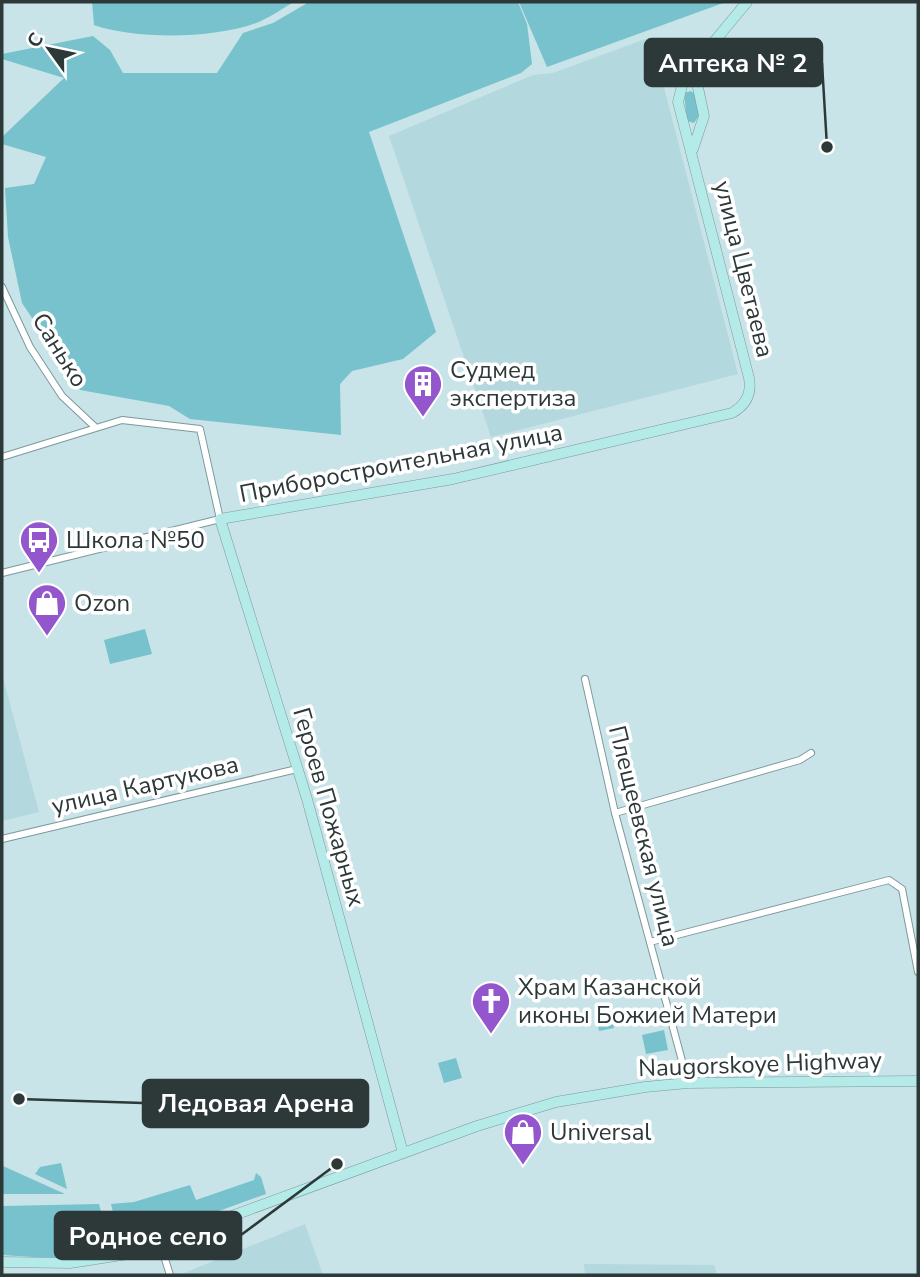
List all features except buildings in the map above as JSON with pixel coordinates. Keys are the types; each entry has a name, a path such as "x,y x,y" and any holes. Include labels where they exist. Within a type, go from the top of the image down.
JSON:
{"main road":[{"path":"679,94 684,78 747,2"},
{"path":"692,149 702,122 697,83 703,57"},
{"name":"улица Цветаева","path":"679,94 683,124 692,149 749,378 751,387 747,398"},
{"name":"Приборостроительная улица","path":"220,519 483,473 732,413 747,398"},
{"name":"Героев Пожарных","path":"220,519 297,769 403,1153"},
{"name":"Naugorskoye Highway","path":"2,1262 95,1261 160,1243 533,1108 625,1090 688,1083 918,1081"}],"street":[{"path":"679,94 690,88 699,94"},
{"path":"683,124 693,128 702,122"},
{"name":"Санько","path":"2,287 30,347 62,397 94,426"},
{"name":"Приборостроительная улица","path":"2,457 94,426 122,420 200,429 220,519 2,573"},
{"name":"Плещеевская улица","path":"586,679 615,813 688,1083"},
{"path":"615,813 800,760 811,752"},
{"name":"улица Картукова","path":"2,839 297,769"},
{"path":"650,942 886,880 902,889 918,972"},
{"path":"160,1243 170,1275"}],"shaded area":[{"path":"92,2 294,2 265,19 243,27 201,34 154,35 94,25"},
{"path":"309,2 518,2 527,24 532,64 521,73 369,132 436,332 403,359 352,371 340,384 341,435 190,419 169,406 80,390 22,303 8,237 5,188 34,184 46,157 2,144 2,137 64,78 2,59 2,54 93,36 110,50 123,73 217,73 243,33 273,23"},
{"path":"519,2 726,2 547,67"},
{"path":"651,37 738,374 491,437 389,136 533,75 553,73"},
{"path":"691,91 696,95 700,114 694,123 687,121 684,93"},
{"path":"145,629 152,654 110,664 104,640"},
{"path":"2,674 39,812 2,821"},
{"path":"609,1004 614,1028 599,1031 596,1015 603,1005"},
{"path":"664,1030 668,1050 646,1054 642,1035"},
{"path":"456,1058 462,1078 444,1083 438,1063"},
{"path":"2,1160 3,1166 65,1194 2,1194"},
{"path":"61,1163 67,1189 35,1174 40,1167"},
{"path":"256,1173 261,1177 266,1194 125,1245 120,1241 111,1204 134,1202 190,1185 196,1200 254,1180"},
{"path":"99,1204 110,1245 101,1251 59,1258 2,1255 2,1206"},
{"path":"305,1224 323,1275 179,1275"},
{"path":"584,1264 714,1265 717,1275 585,1275"}],"place":[{"name":"Аптека № 2","path":"827,147"},
{"name":"Судмед экспертиза","path":"423,418"},
{"name":"Школа №50","path":"39,574"},
{"name":"Ozon","path":"47,637"},
{"name":"Храм Казанской иконы Божией Матери","path":"491,1035"},
{"name":"Ледовая Арена","path":"19,1099"},
{"name":"Родное село","path":"337,1164"},
{"name":"Universal","path":"523,1166"}]}
